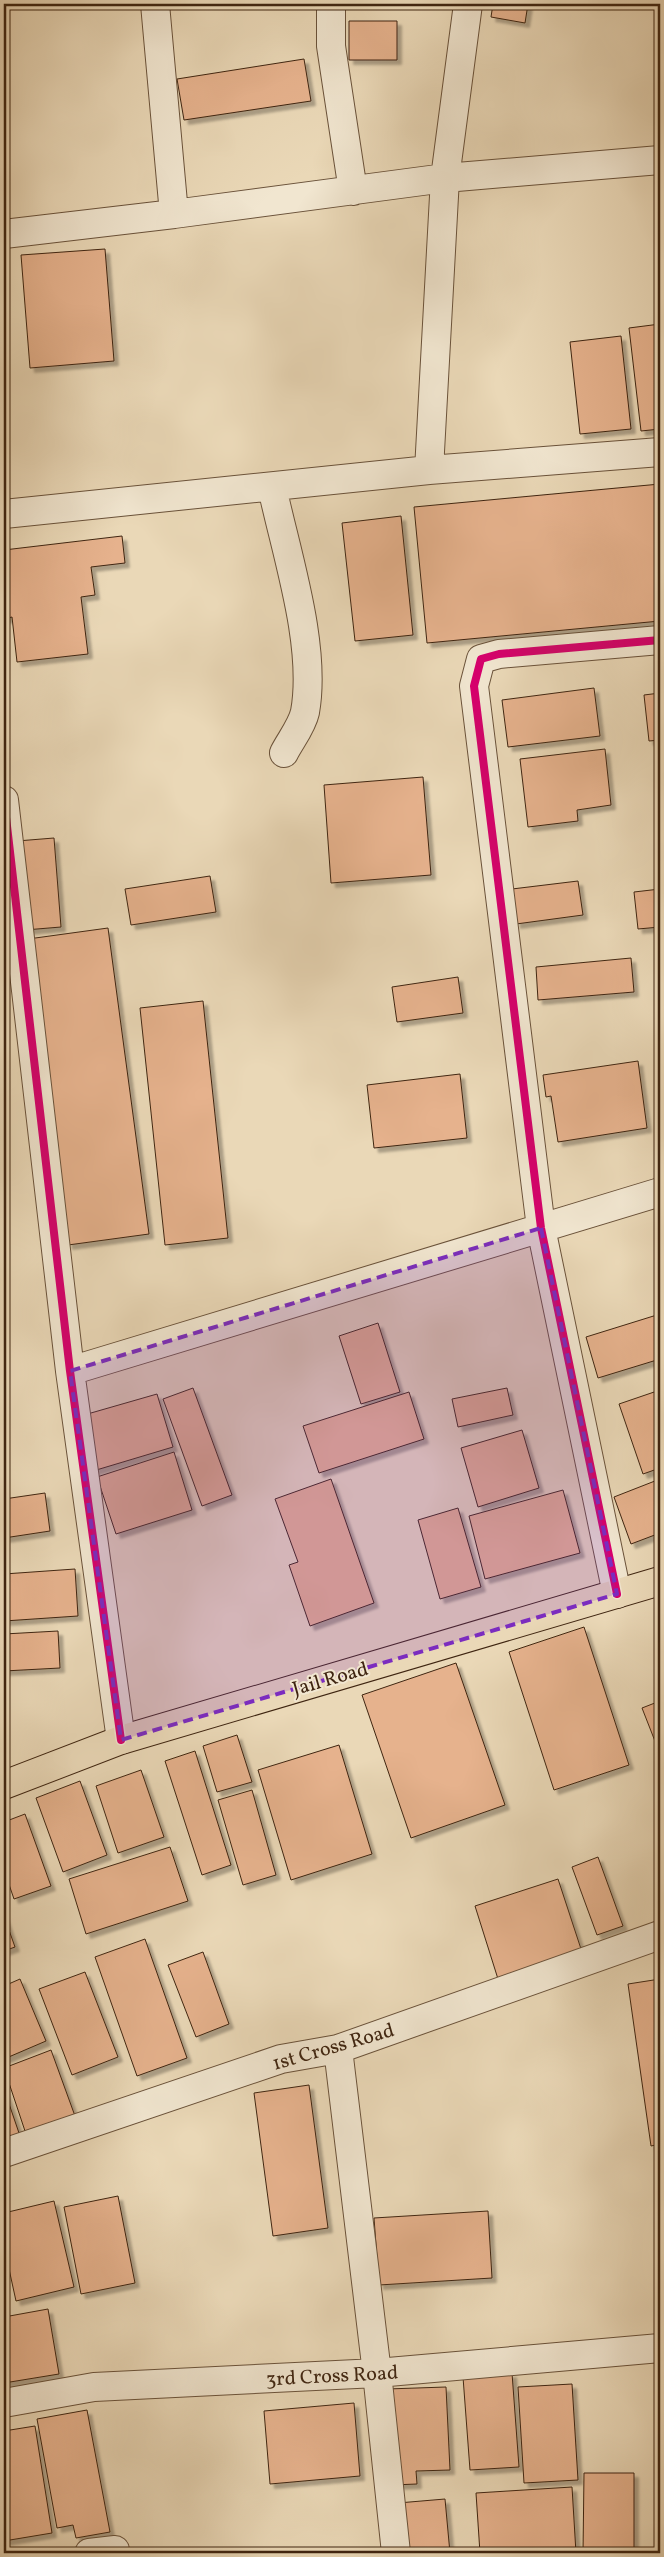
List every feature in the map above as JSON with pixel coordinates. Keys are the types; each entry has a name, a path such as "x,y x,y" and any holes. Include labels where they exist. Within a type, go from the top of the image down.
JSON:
{"main road":[{"name":"Jail Road","path":"4,1786 121,1740 660,1581"}],"street":[{"path":"156,4 174,214"},
{"path":"331,4 331,46 353,191"},
{"path":"429,470 445,178 468,4"},
{"path":"4,234 174,214 445,178 660,160"},
{"path":"4,514 429,470 660,452"},
{"path":"272,487 302,625 308,678 304,714 284,753"},
{"path":"617,1594 541,1228 474,686 481,659 499,654 660,640"},
{"path":"4,800 70,1371 121,1740"},
{"path":"70,1371 660,1192"},
{"name":"1st Cross Road","path":"4,2154 282,2059 338,2049 660,1935"},
{"path":"338,2049 377,2373 396,2553"},
{"name":"3rd Cross Road","path":"4,2403 94,2387 377,2373 660,2348"}],"highlighted area":[{"path":"541,1228 617,1594 121,1740 70,1371"}],"building":[{"path":"493,4 528,4 525,23 491,17"},
{"path":"349,21 397,21 397,60 349,60"},
{"path":"304,59 311,101 184,120 177,79"},
{"path":"105,249 114,361 30,368 21,255"},
{"path":"660,324 660,429 641,431 629,328"},
{"path":"621,336 631,429 580,434 570,342"},
{"path":"660,484 660,621 427,643 414,507"},
{"path":"401,516 413,635 355,641 342,523"},
{"path":"122,536 125,563 91,567 95,595 81,597 88,654 17,662 12,617 4,619 4,550"},
{"path":"594,688 600,736 508,747 502,700"},
{"path":"660,693 660,740 649,741 644,695"},
{"path":"605,749 611,805 577,810 578,821 528,827 520,759"},
{"path":"423,777 431,875 331,883 324,785"},
{"path":"660,819 660,858 656,820"},
{"path":"54,838 61,927 25,930 17,841"},
{"path":"210,876 216,912 131,925 125,889"},
{"path":"578,881 583,915 516,924 512,889"},
{"path":"660,889 660,927 638,929 634,892"},
{"path":"108,928 149,1234 68,1245 28,939"},
{"path":"631,958 634,992 538,1000 536,967"},
{"path":"458,977 463,1013 397,1022 392,987"},
{"path":"203,1001 228,1238 165,1245 140,1008"},
{"path":"638,1061 647,1128 558,1142 551,1096 546,1097 543,1075"},
{"path":"460,1074 467,1138 374,1148 367,1085"},
{"path":"660,1314 660,1359 598,1378 586,1337"},
{"path":"378,1323 400,1392 361,1404 339,1336"},
{"path":"193,1388 232,1495 202,1506 163,1399"},
{"path":"507,1388 513,1415 458,1427 452,1399"},
{"path":"660,1390 660,1468 643,1474 619,1404"},
{"path":"409,1392 424,1439 319,1473 303,1426"},
{"path":"157,1394 173,1447 93,1471 77,1417"},
{"path":"522,1430 539,1488 478,1507 461,1448"},
{"path":"174,1452 192,1510 116,1534 97,1477"},
{"path":"331,1479 374,1603 310,1626 289,1565 298,1562 275,1499"},
{"path":"660,1479 660,1533 631,1544 614,1497"},
{"path":"563,1490 580,1553 485,1579 469,1516"},
{"path":"45,1493 50,1531 4,1538 4,1499"},
{"path":"458,1508 481,1587 440,1599 418,1520"},
{"path":"75,1569 78,1616 4,1621 4,1574"},
{"path":"584,1627 629,1765 554,1790 509,1652"},
{"path":"58,1631 60,1668 4,1671 4,1634"},
{"path":"456,1663 505,1805 411,1838 362,1695"},
{"path":"660,1701 660,1754 642,1708"},
{"path":"237,1735 252,1782 217,1792 203,1746"},
{"path":"339,1745 372,1854 291,1880 258,1770"},
{"path":"195,1751 231,1865 202,1875 165,1761"},
{"path":"141,1770 164,1837 118,1853 96,1786"},
{"path":"80,1781 107,1855 63,1872 36,1798"},
{"path":"252,1790 276,1875 243,1885 218,1800"},
{"path":"25,1814 51,1886 14,1899 4,1870 4,1822"},
{"path":"170,1847 188,1901 86,1934 69,1879"},
{"path":"598,1857 623,1926 597,1935 572,1867"},
{"path":"558,1879 582,1952 498,1979 475,1906"},
{"path":"4,1916 15,1947 4,1951"},
{"path":"145,1939 187,2058 137,2076 95,1957"},
{"path":"203,1952 229,2024 196,2037 168,1965"},
{"path":"85,1972 118,2057 72,2075 39,1989"},
{"path":"20,1979 46,2041 4,2059 4,1986"},
{"path":"660,1979 660,2144 651,2146 628,1984"},
{"path":"51,2050 75,2116 26,2134 4,2068"},
{"path":"309,2085 328,2228 273,2236 254,2093"},
{"path":"4,2089 20,2136 4,2142"},
{"path":"118,2196 135,2283 81,2294 64,2207"},
{"path":"54,2201 74,2287 16,2301 4,2246 4,2213"},
{"path":"488,2211 492,2278 379,2285 374,2218"},
{"path":"48,2309 59,2374 4,2383 4,2317"},
{"path":"512,2373 519,2467 470,2470 463,2377"},
{"path":"572,2384 578,2480 524,2483 518,2387"},
{"path":"446,2387 450,2470 416,2471 417,2484 392,2485 387,2389"},
{"path":"354,2403 360,2476 270,2484 264,2411"},
{"path":"87,2410 110,2532 76,2538 73,2525 57,2528 37,2419"},
{"path":"35,2426 52,2533 4,2541 4,2431"},
{"path":"584,2473 634,2473 634,2553 583,2553"},
{"path":"572,2487 576,2553 480,2553 476,2493"},
{"path":"445,2499 450,2553 402,2553 398,2503"}],"cycle path":[{"path":"617,1594 541,1228 474,686 481,659 499,654 660,640"},
{"path":"4,800 70,1371 121,1740"}]}
